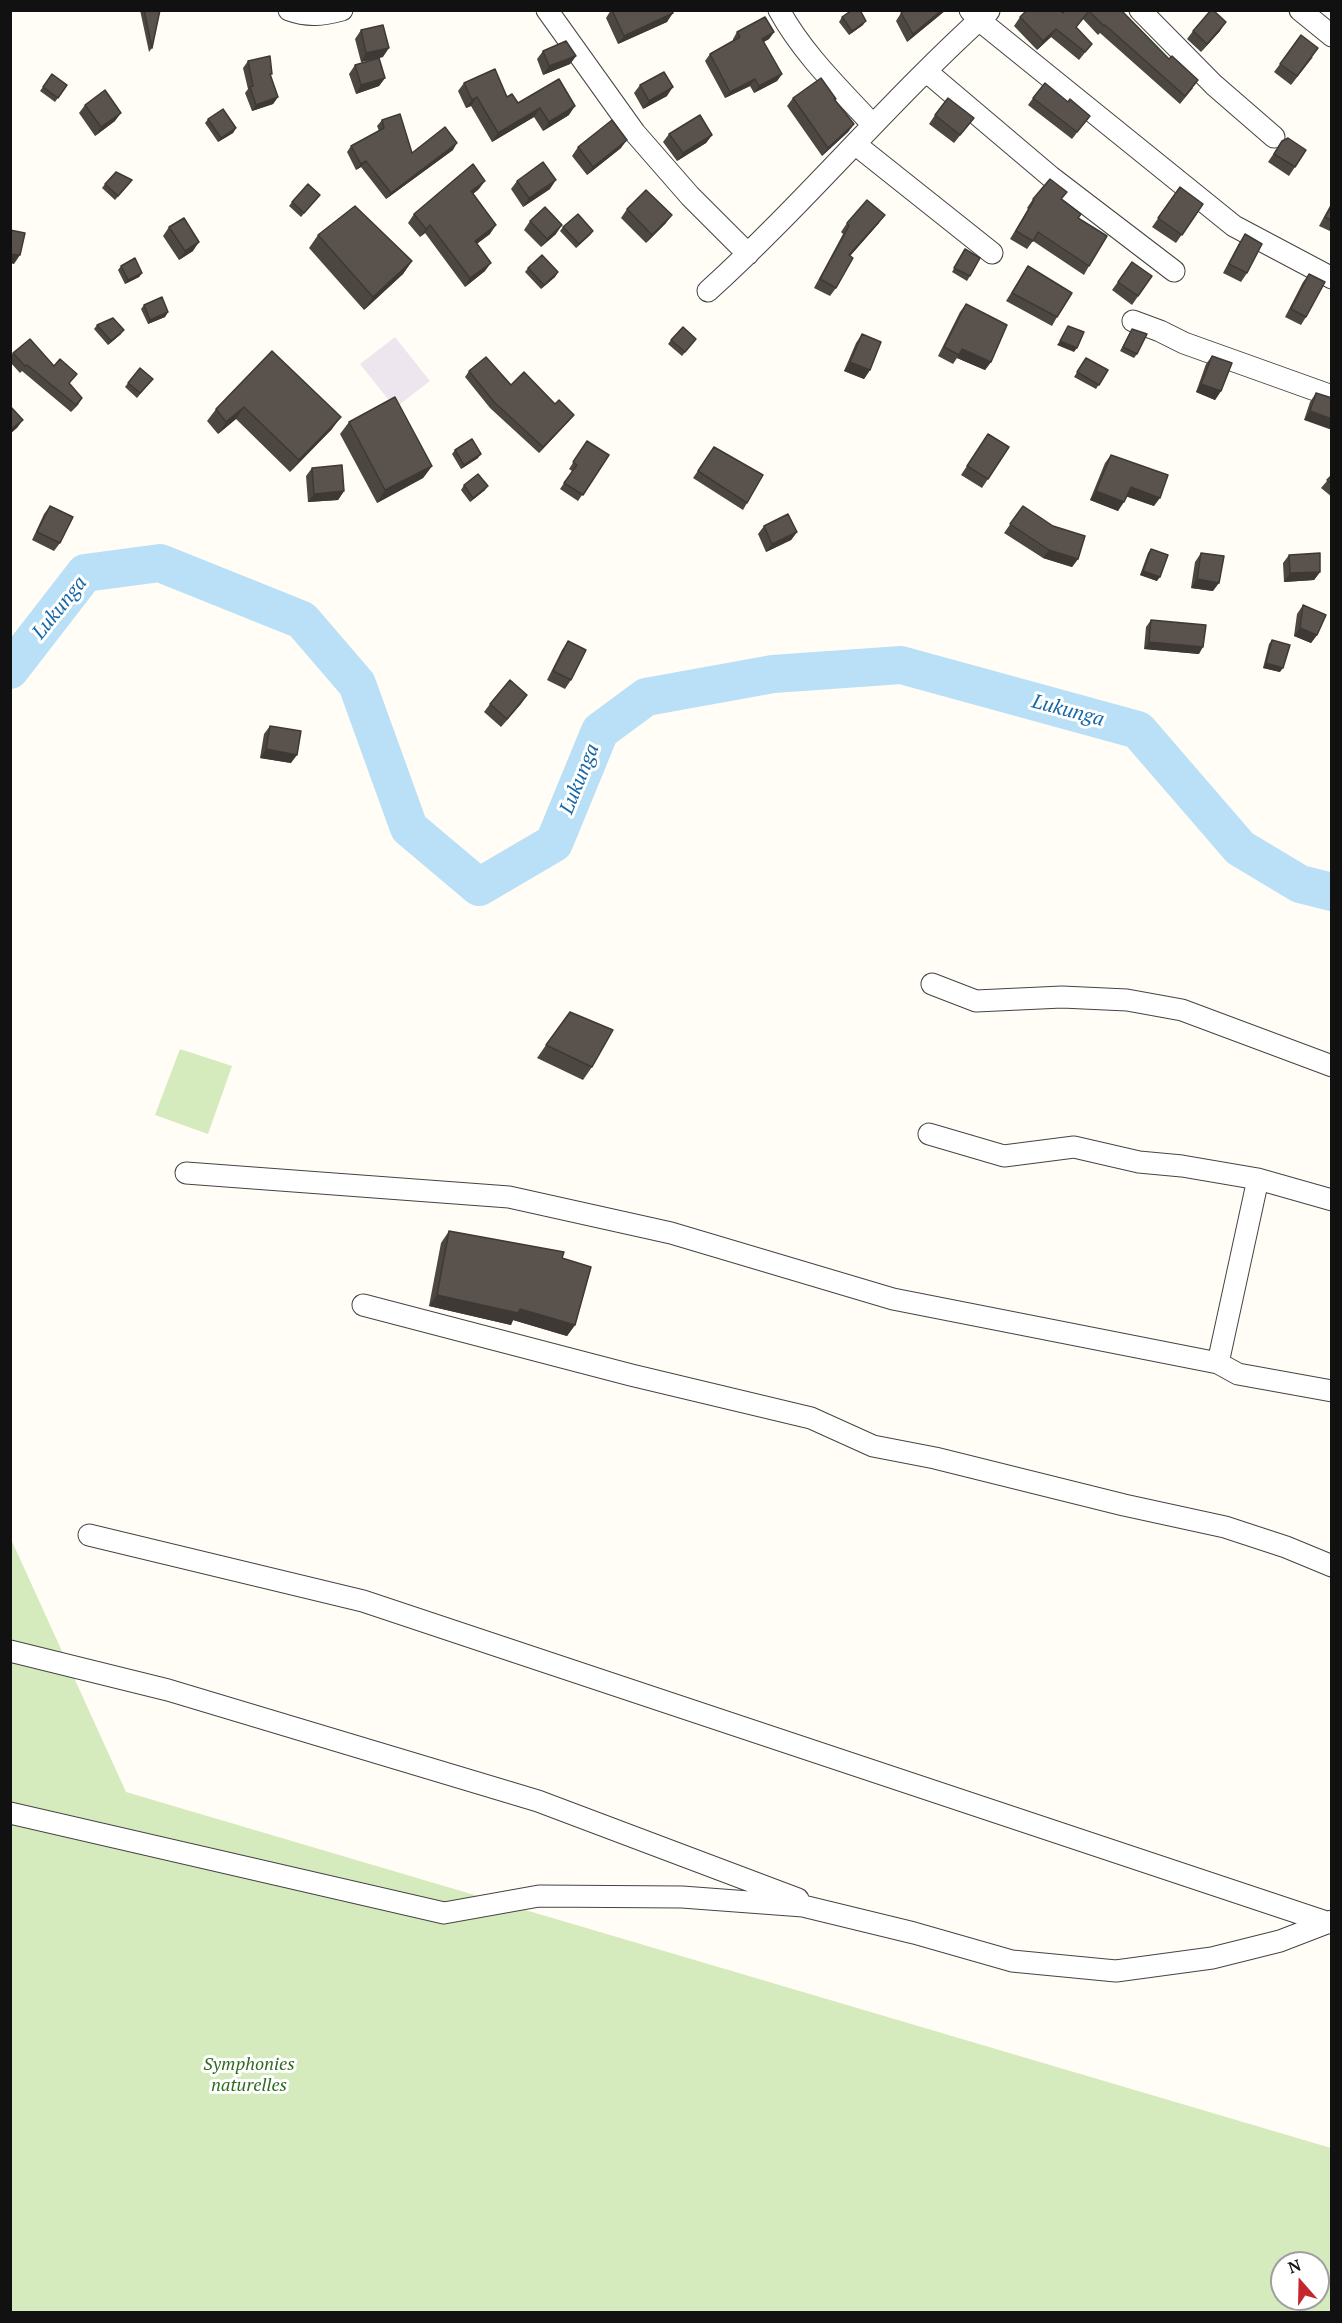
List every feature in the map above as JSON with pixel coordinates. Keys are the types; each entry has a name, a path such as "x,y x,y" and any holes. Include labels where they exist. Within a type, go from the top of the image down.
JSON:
{"street":[{"path":"290,10 301,15 322,15 342,10"},
{"path":"547,10 635,133 690,196 748,254"},
{"path":"778,10 810,58 873,125"},
{"path":"1140,10 1214,84 1274,137"},
{"path":"1300,10 1332,36"},
{"path":"708,291 748,254 927,72 980,14 1234,226 1332,278"},
{"path":"927,72 1051,177 1174,271"},
{"path":"855,144 992,253"},
{"path":"1133,321 1184,343 1332,396"},
{"path":"932,984 976,1001 1062,997 1127,1000 1182,1011 1332,1066"},
{"path":"929,1134 1004,1156 1074,1147 1139,1162 1258,1179 1332,1200"},
{"path":"186,1173 509,1197 670,1233 892,1299 1218,1363 1238,1374 1332,1391"},
{"path":"1218,1363 1258,1179"},
{"path":"363,1305 632,1375 811,1418 873,1446 936,1458 1124,1505 1225,1527 1286,1547 1332,1566"},
{"path":"89,1535 363,1601 1330,1922"},
{"path":"10,1651 168,1690 538,1801 847,1917"},
{"path":"10,1813 444,1913 539,1896 682,1897 803,1906 914,1933 1012,1961 1116,1971 1212,1958 1280,1941 1330,1922"}],"shaded area":[{"path":"395,337 430,381 395,408 360,364"}],"green space":[{"path":"180,1049 232,1066 208,1134 155,1115"},
{"name":"Symphonies naturelles","path":"10,1537 126,1792 1331,2148 1331,2312 11,2312"}],"building":[{"path":"144,10 160,10 152,48"},
{"path":"612,10 672,10 673,13 624,36"},
{"path":"852,10 860,10 866,21 852,31 842,17"},
{"path":"905,10 942,10 913,34 901,13"},
{"path":"1027,10 1060,10 1063,13 1065,10 1121,10 1169,59 1172,56 1198,80 1185,96 1089,11 1076,27 1092,44 1085,52 1056,29 1043,41 1020,17"},
{"path":"1211,10 1226,22 1207,44 1193,31"},
{"path":"765,17 774,32 762,39 782,74 759,86 755,79 730,92 710,54 740,37 737,32"},
{"path":"383,25 389,48 366,53 361,30"},
{"path":"1301,35 1318,48 1297,76 1280,64"},
{"path":"566,41 576,56 549,66 543,51"},
{"path":"270,56 272,74 270,74 278,97 256,105 250,87 253,86 248,61"},
{"path":"379,58 385,78 361,85 355,65"},
{"path":"495,69 507,97 512,94 518,103 559,79 575,106 549,122 540,108 498,133 477,97 472,100 464,83"},
{"path":"664,72 673,87 649,101 640,85"},
{"path":"52,74 67,85 58,98 43,87"},
{"path":"821,78 854,124 828,148 793,98"},
{"path":"1045,83 1068,102 1070,99 1090,116 1077,132 1033,98"},
{"path":"105,90 121,113 101,127 85,105"},
{"path":"948,98 974,118 960,135 935,115"},
{"path":"223,109 236,128 221,138 208,119"},
{"path":"400,114 412,153 445,127 457,143 391,193 366,161 361,164 351,146 384,128 382,120"},
{"path":"700,115 712,135 683,153 669,134"},
{"path":"612,120 627,140 593,167 578,147"},
{"path":"1288,138 1306,150 1295,167 1274,154 1282,141"},
{"path":"543,162 556,180 529,198 517,181"},
{"path":"473,164 485,181 471,191 496,225 475,241 491,263 470,278 430,225 426,229 414,214"},
{"path":"116,172 132,180 118,196 105,184"},
{"path":"1050,179 1067,192 1061,199 1081,214 1078,218 1107,236 1089,266 1038,232 1033,241 1016,231 1033,199"},
{"path":"308,184 320,195 304,213 292,202"},
{"path":"1180,187 1203,204 1182,235 1158,218"},
{"path":"646,190 672,215 652,235 627,209"},
{"path":"867,200 885,215 849,255 853,258 836,288 820,279 849,226 847,223"},
{"path":"1332,205 1332,221 1325,217"},
{"path":"355,206 412,261 373,297 318,235"},
{"path":"545,207 562,225 547,239 530,221"},
{"path":"578,214 593,231 579,244 563,227"},
{"path":"184,218 199,242 185,251 169,227"},
{"path":"10,230 25,233 20,255 10,254"},
{"path":"1245,234 1262,244 1247,273 1229,264"},
{"path":"965,249 980,258 970,276 954,268"},
{"path":"542,255 558,272 544,285 528,268"},
{"path":"135,258 142,273 128,280 121,266"},
{"path":"1132,262 1152,276 1138,296 1118,282"},
{"path":"1028,266 1072,293 1057,317 1012,293"},
{"path":"1309,274 1325,282 1306,317 1291,309"},
{"path":"162,297 168,312 150,320 144,305"},
{"path":"966,304 1007,325 991,362 962,349 959,355 944,347"},
{"path":"113,318 124,330 111,341 97,325"},
{"path":"1068,326 1084,332 1077,348 1060,341"},
{"path":"683,327 696,339 685,352 671,340"},
{"path":"1132,329 1147,334 1137,354 1123,347"},
{"path":"862,334 881,342 870,370 850,362"},
{"path":"30,339 54,366 60,359 77,374 69,383 82,398 76,405 27,365 25,366 13,353"},
{"path":"272,351 341,417 299,460 244,407 226,422 216,409"},
{"path":"1212,356 1232,363 1221,391 1201,384"},
{"path":"486,357 511,385 524,372 555,404 559,400 574,415 543,447 494,402 469,371"},
{"path":"1086,358 1108,370 1099,385 1077,372"},
{"path":"140,368 153,379 140,393 128,383"},
{"path":"1316,393 1332,398 1332,419 1310,411"},
{"path":"395,397 432,466 385,490 349,422"},
{"path":"10,406 23,420 10,430"},
{"path":"988,434 1009,447 988,479 967,466"},
{"path":"472,439 481,454 464,465 455,450"},
{"path":"587,441 609,455 583,495 564,483 577,465 573,462"},
{"path":"714,447 763,475 747,503 698,471"},
{"path":"1111,455 1168,475 1160,498 1131,487 1124,502 1096,491"},
{"path":"342,465 344,491 314,494 312,468"},
{"path":"478,474 488,486 473,498 464,485"},
{"path":"50,506 73,517 60,543 37,532"},
{"path":"1023,506 1053,526 1085,536 1078,559 1049,550 1010,524"},
{"path":"788,514 797,532 772,544 764,526"},
{"path":"1151,549 1168,555 1160,577 1143,571"},
{"path":"1201,553 1224,556 1219,583 1197,579"},
{"path":"1320,553 1320,572 1290,573 1289,555"},
{"path":"1303,605 1326,615 1317,635 1300,628"},
{"path":"1151,620 1206,625 1203,647 1149,642"},
{"path":"1272,640 1290,645 1283,668 1266,663"},
{"path":"568,641 586,650 571,680 553,671"},
{"path":"510,680 527,695 507,719 490,704"},
{"path":"270,726 301,731 297,755 266,749"},
{"path":"570,1012 613,1030 592,1067 546,1045"},
{"path":"449,1231 564,1252 562,1258 591,1267 575,1325 520,1309 518,1313 437,1295"}],"waterway":[{"name":"Lukunga","path":"10,670 85,573 160,563 302,620 357,684 409,828 479,887 554,843 600,731 646,697 773,674 901,665 1138,730 1240,848 1300,884 1332,892"}]}
